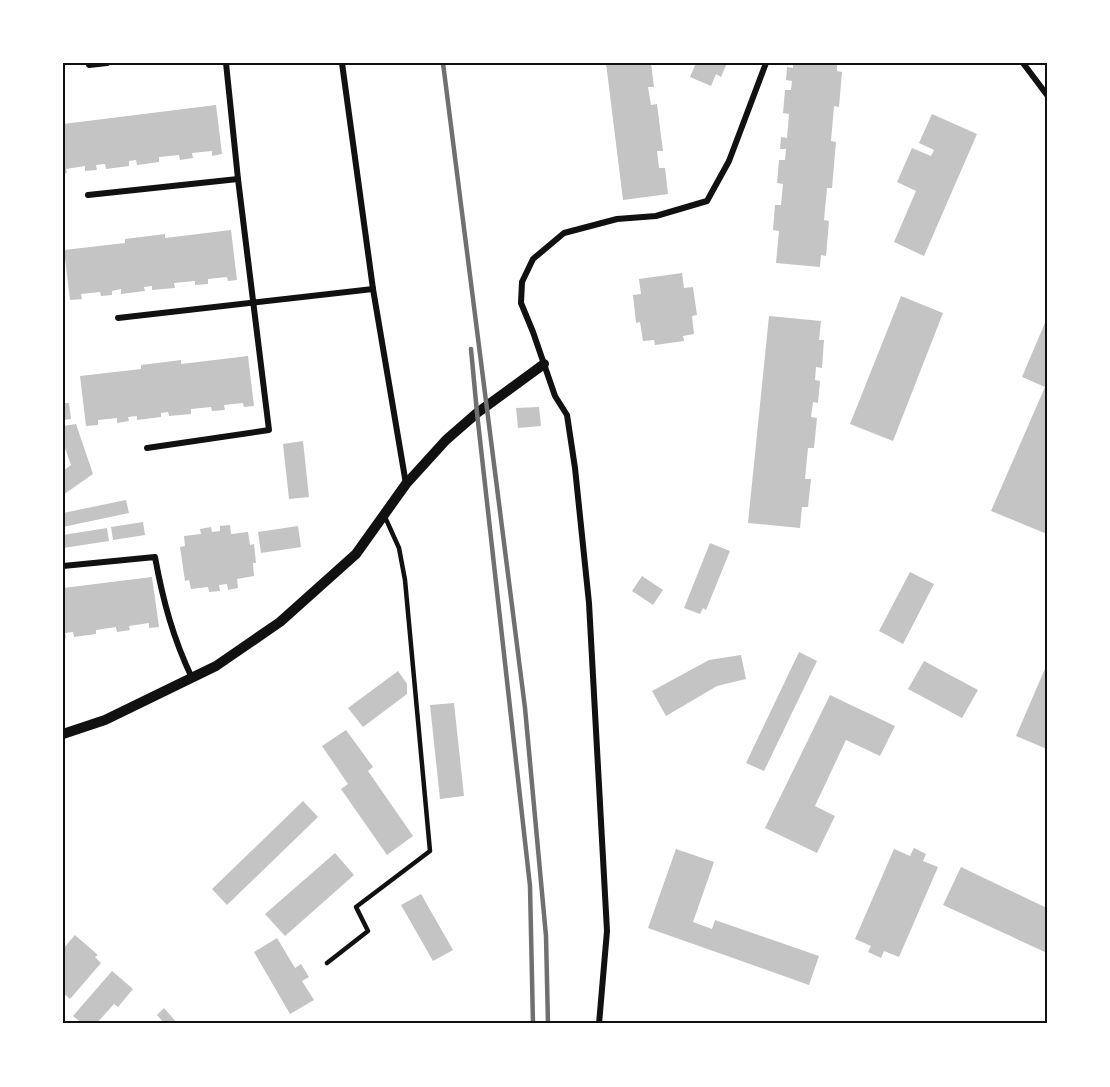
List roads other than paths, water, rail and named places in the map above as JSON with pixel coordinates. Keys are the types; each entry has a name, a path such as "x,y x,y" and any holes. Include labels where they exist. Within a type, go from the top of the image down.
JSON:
{"street":[{"path":"89,65 107,63"},
{"path":"147,448 269,430 226,63"},
{"path":"342,63 373,288 406,484"},
{"path":"599,1024 607,931 589,603 575,468 567,415 555,396 521,303 522,282 533,259 564,233 617,219 656,216 707,201 729,161 766,63"},
{"path":"1023,63 1047,95"},
{"path":"88,195 238,179"},
{"path":"118,318 373,288"},
{"path":"63,734 105,720 216,666 280,622 356,554 406,484 447,440 477,413 544,364"},
{"path":"63,566 155,557 160,588 176,643 192,678"}],"lane":[{"path":"327,963 368,931 356,908 430,851 405,580 399,548 384,515"}],"railway":[{"path":"443,63 525,708 546,936 548,1024"},
{"path":"471,349 530,886 533,1024"}]}
